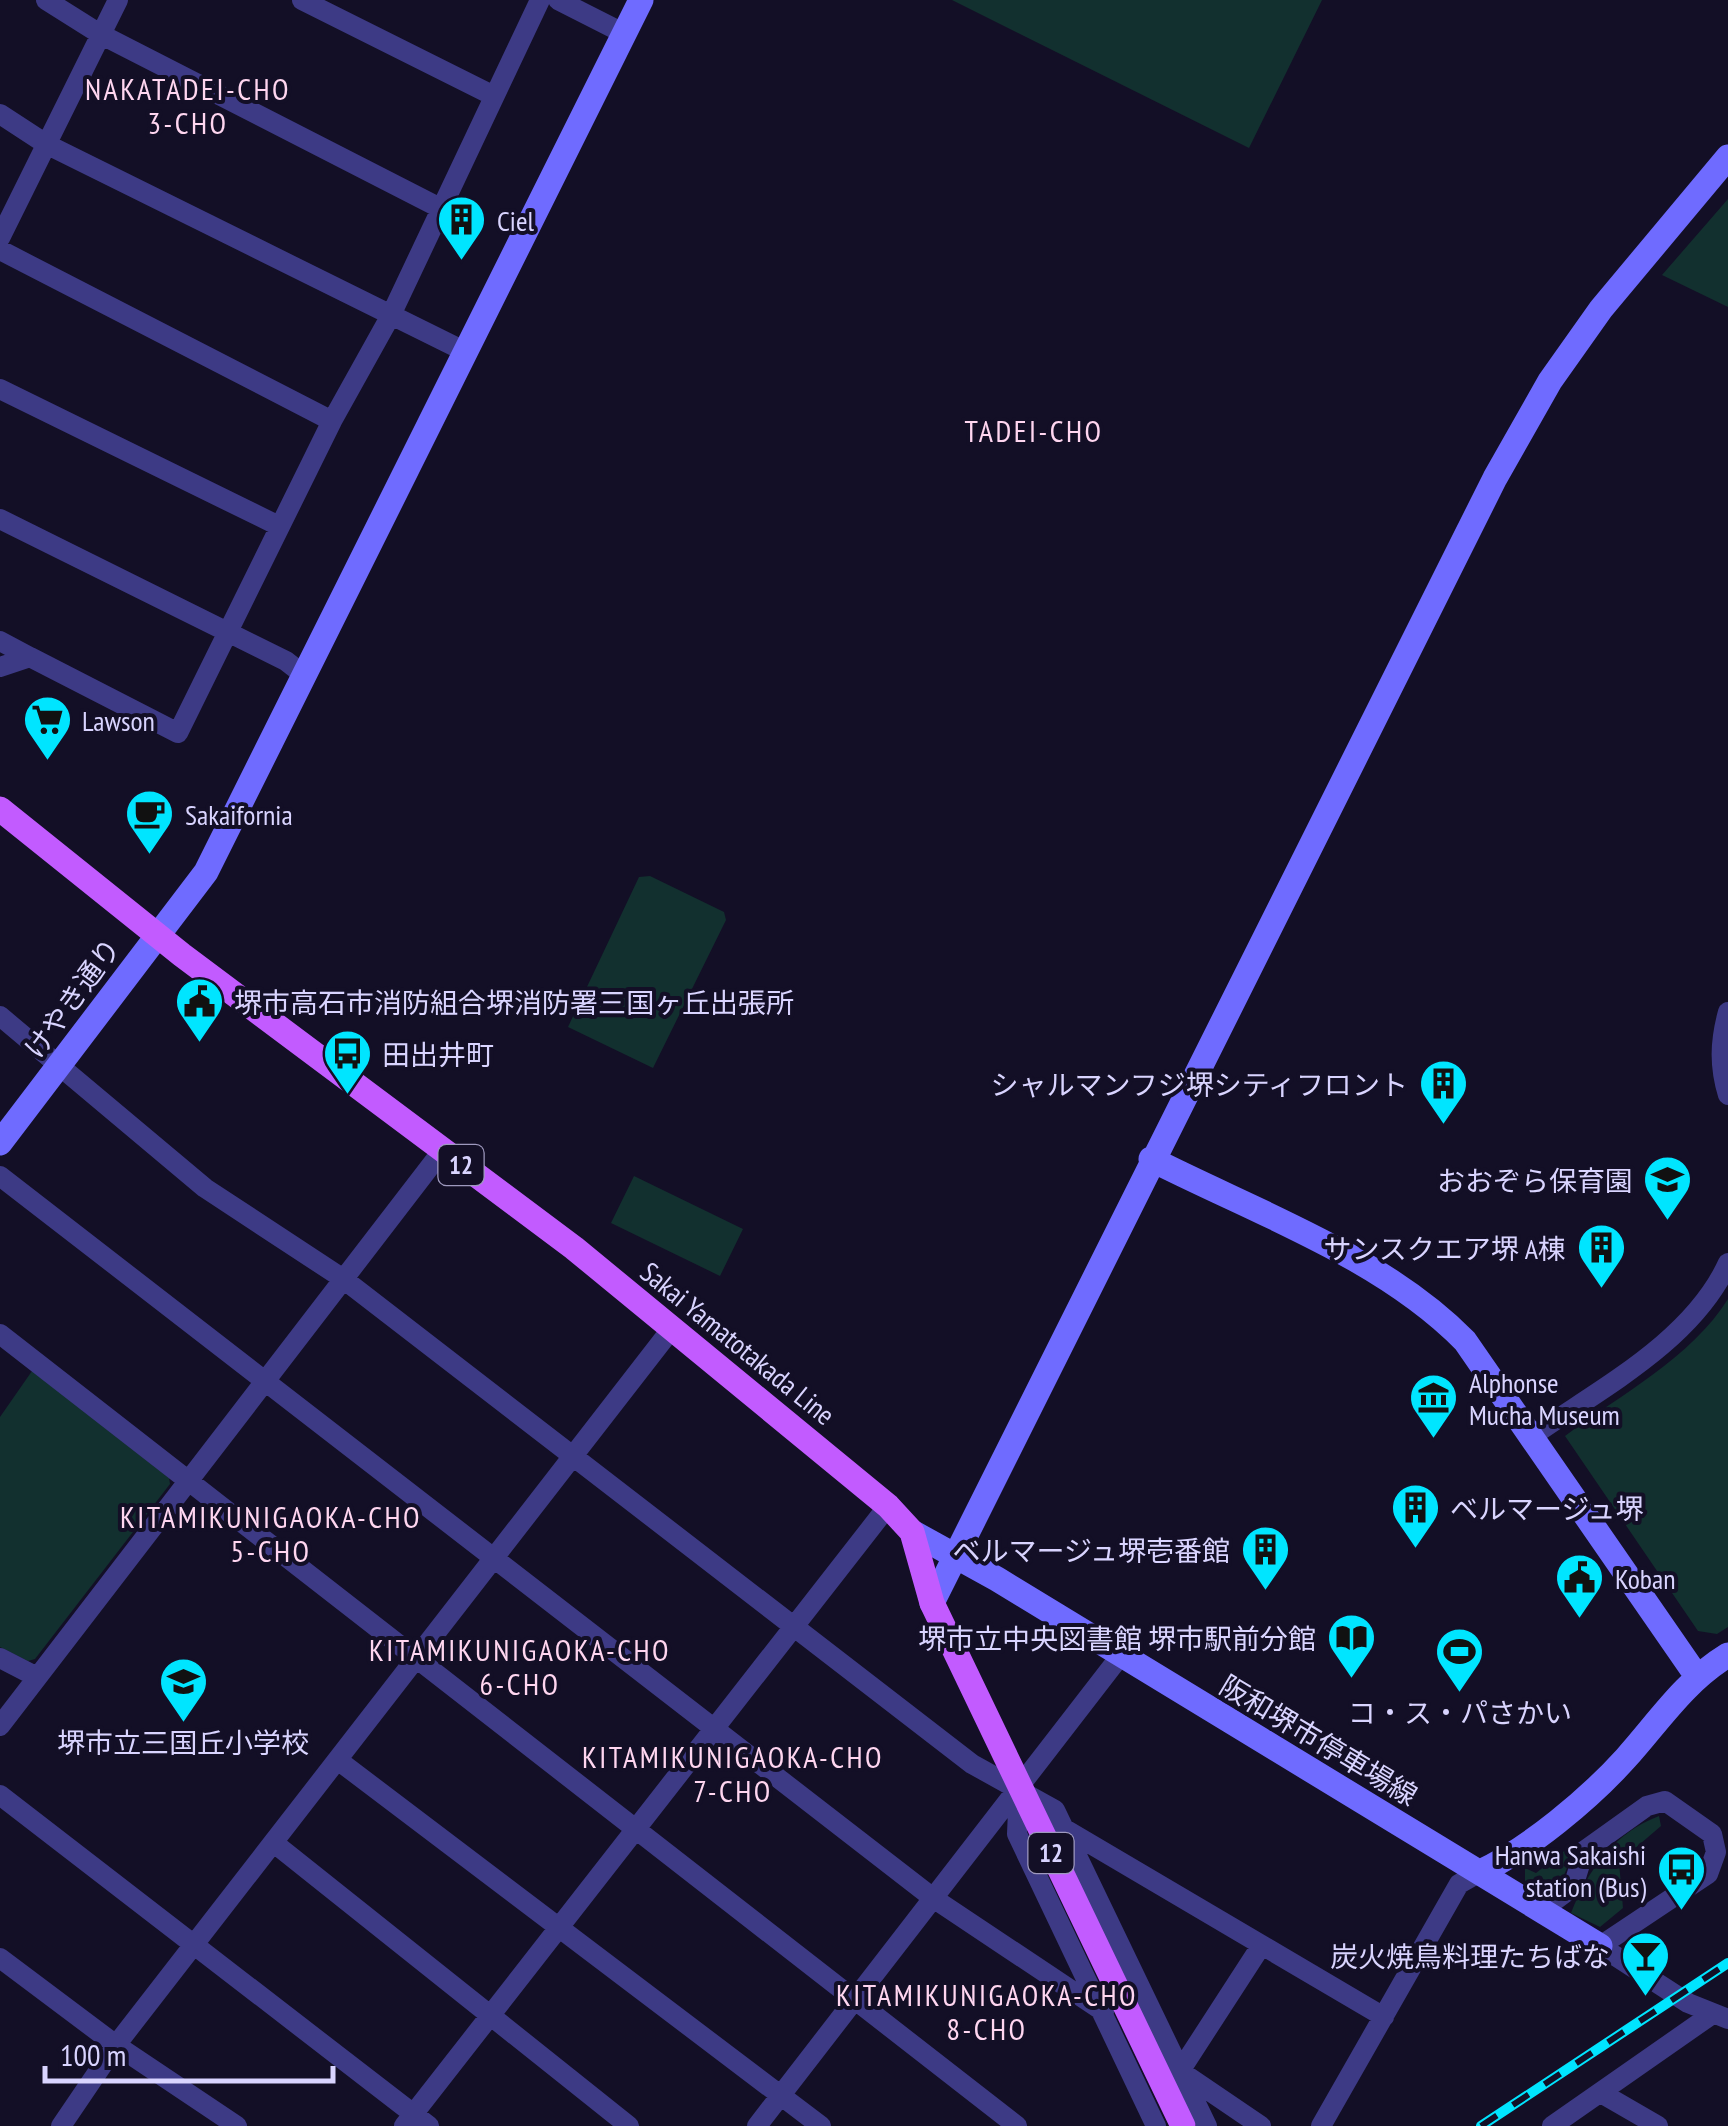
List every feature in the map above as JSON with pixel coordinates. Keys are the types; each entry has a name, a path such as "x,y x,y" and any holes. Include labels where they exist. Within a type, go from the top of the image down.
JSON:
{"main road":[{"name":"Sakai Yamatotakada Line","path":"0,809 156,935 673,1327 888,1506 912,1532 932,1603 1177,2115"}],"street":[{"path":"46,0 100,34 440,208"},
{"path":"0,238 118,0"},
{"path":"302,0 494,96"},
{"path":"0,640 178,733 332,421 391,315 540,0"},
{"path":"558,0 624,34"},
{"name":"けやき通り","path":"0,1144 206,872 641,0"},
{"path":"0,114 46,144 466,352"},
{"path":"932,1603 1151,1158 1495,478 1550,381 1601,309 1728,157"},
{"path":"0,250 332,421"},
{"path":"0,389 279,526"},
{"path":"0,519 286,661 304,675"},
{"path":"0,668 30,657"},
{"path":"1728,1012 1722,1036 1721,1074 1728,1095"},
{"path":"0,1016 206,1188 342,1278 972,1764 1055,1810 1208,2126"},
{"path":"0,1726 442,1151"},
{"path":"1151,1158 1384,1276 1428,1303 1465,1341 1696,1674"},
{"path":"0,1176 933,1898 1104,2012"},
{"path":"1530,1437 1661,1345 1691,1317 1728,1263"},
{"path":"61,2126 116,2045 673,1327"},
{"path":"0,1334 1017,2126"},
{"path":"0,1796 196,1944 415,2122 490,2016 888,1506"},
{"name":"阪和堺市停車場線","path":"912,1532 1600,1946"},
{"path":"1321,2126 1458,1884 1512,1857 1623,1762 1696,1674 1728,1654"},
{"path":"757,2126 1121,1655"},
{"path":"0,1658 36,1676"},
{"path":"339,1761 821,2126"},
{"path":"1019,1787 1017,1834 1156,2126"},
{"path":"1542,1910 1573,1887 1584,1852 1647,1806 1665,1801 1699,1821 1722,1851 1708,1874 1600,1946 1719,2017 1552,2126"},
{"path":"1065,1829 1384,2018"},
{"path":"274,1843 629,2126"},
{"path":"1180,2071 1260,1946"},
{"path":"0,1958 116,2045 237,2126"},
{"path":"1180,2071 1261,2126"},
{"path":"1601,2094 1658,2126"}],"green space":[{"path":"952,0 1322,0 1249,148"},
{"path":"1728,199 1728,307 1662,275"},
{"path":"650,876 724,912 726,920 653,1068 568,1027 639,877"},
{"path":"634,1176 743,1229 720,1276 611,1223"},
{"path":"1728,1299 1728,1627 1717,1634 1698,1631 1565,1436 1675,1357 1695,1340"},
{"path":"32,1371 169,1478 170,1484 35,1659 28,1661 0,1647 0,1417"},
{"path":"1659,1816 1661,1826 1619,1862 1623,1908 1600,1927 1571,1913 1605,1855 1629,1832"},
{"path":"1572,1845 1566,1870 1554,1887 1538,1894 1525,1886 1525,1868 1536,1873"}],"railway":[{"path":"1481,2126 1728,1963"}],"place":[{"name":"Ciel","path":"462,262"},
{"name":"Lawson","path":"47,762"},
{"name":"Sakaifornia","path":"150,856"},
{"name":"堺市高石市消防組合堺消防署三国ヶ丘出張所","path":"199,1044"},
{"name":"田出井町","path":"347,1096"},
{"name":"シャルマンフジ堺シティフロント","path":"1443,1126"},
{"name":"おおぞら保育園","path":"1668,1222"},
{"name":"サンスクエア堺 A棟","path":"1601,1290"},
{"name":"Alphonse Mucha Museum","path":"1434,1440"},
{"name":"ベルマージュ堺","path":"1415,1550"},
{"name":"ベルマージュ堺壱番館","path":"1265,1592"},
{"name":"Koban","path":"1580,1620"},
{"name":"堺市立中央図書館 堺市駅前分館","path":"1351,1680"},
{"name":"コ・ス・パさかい","path":"1460,1694"},
{"name":"堺市立三国丘小学校","path":"183,1724"},
{"name":"Hanwa Sakaishi station (Bus)","path":"1681,1912"},
{"name":"炭火焼鳥料理たちばな","path":"1645,1998"}],"district":[{"name":"NAKATADEI-CHO 3-CHO","path":"188,105"},
{"name":"TADEI-CHO","path":"1034,430"},
{"name":"KITAMIKUNIGAOKA-CHO 5-CHO","path":"271,1533"},
{"name":"KITAMIKUNIGAOKA-CHO 6-CHO","path":"520,1666"},
{"name":"KITAMIKUNIGAOKA-CHO 7-CHO","path":"733,1773"},
{"name":"KITAMIKUNIGAOKA-CHO 8-CHO","path":"987,2011"}]}
